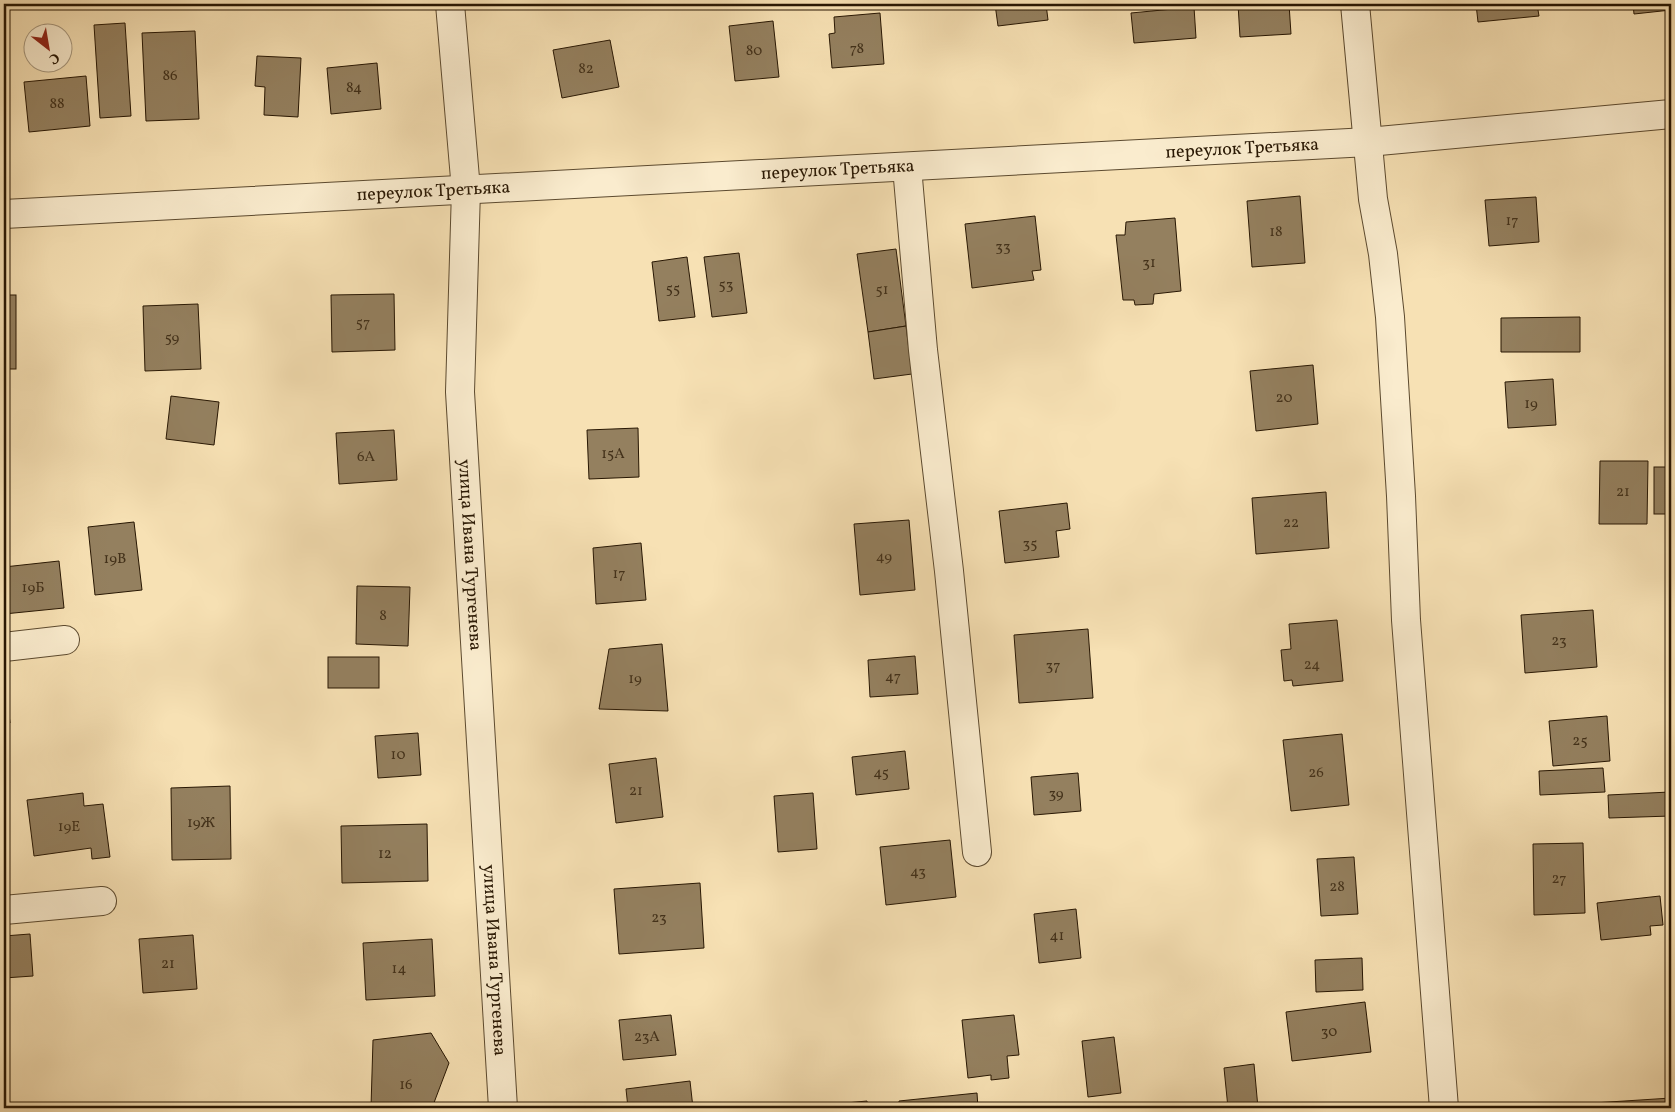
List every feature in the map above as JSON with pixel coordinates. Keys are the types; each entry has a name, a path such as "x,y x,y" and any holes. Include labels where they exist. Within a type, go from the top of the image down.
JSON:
{"street":[{"name":"улица Ивана Тургенева","path":"450,4 466,190 460,392 503,1108"},
{"path":"1355,4 1373,198 1383,254 1390,318 1401,496 1406,620 1444,1108"},
{"name":"переулок Третьяка","path":"4,214 1368,142 1671,114"},
{"path":"907,167 923,350 949,571 977,852"},
{"path":"4,647 65,640"},
{"path":"4,910 102,901"}],"building":[{"path":"805,4 832,4 832,6 806,9"},
{"path":"995,4 1046,4 1048,20 998,26"},
{"path":"1238,4 1289,4 1291,34 1240,37"},
{"path":"1476,4 1537,4 1539,16 1478,22"},
{"path":"1633,4 1671,4 1671,10 1634,14"},
{"path":"1194,7 1196,38 1134,43 1131,13"},
{"path":"880,13 884,64 832,68 829,34 835,33 834,17"},
{"path":"773,21 779,77 735,81 729,26"},
{"path":"125,23 131,116 100,118 94,25"},
{"path":"195,31 199,119 146,121 142,33"},
{"path":"610,40 619,87 562,98 553,50"},
{"path":"257,56 301,58 298,117 264,115 265,87 255,86"},
{"path":"377,63 381,109 331,114 327,68"},
{"path":"86,76 90,126 29,132 24,82"},
{"path":"1300,196 1305,263 1252,267 1247,201"},
{"path":"1536,197 1539,242 1489,246 1485,200"},
{"path":"1035,216 1041,270 1032,271 1034,280 972,288 965,224"},
{"path":"1175,218 1181,291 1154,294 1153,304 1135,305 1134,300 1123,300 1116,235 1125,235 1126,222"},
{"path":"896,249 906,326 868,332 857,254"},
{"path":"739,253 747,313 712,317 704,257"},
{"path":"687,257 695,317 659,321 652,262"},
{"path":"394,294 395,350 332,352 331,295"},
{"path":"4,295 16,295 16,369 4,369"},
{"path":"198,304 201,369 145,371 143,306"},
{"path":"1580,317 1580,352 1501,352 1501,318"},
{"path":"906,326 912,374 874,379 868,332"},
{"path":"1313,365 1318,424 1256,431 1250,371"},
{"path":"1553,379 1556,425 1508,428 1505,382"},
{"path":"171,396 219,402 214,445 166,439"},
{"path":"638,428 639,477 589,479 587,430"},
{"path":"394,430 397,480 339,484 336,433"},
{"path":"1600,461 1648,461 1647,524 1599,524"},
{"path":"1654,467 1671,467 1671,514 1654,514"},
{"path":"1326,492 1329,548 1256,554 1252,498"},
{"path":"1067,503 1070,529 1056,531 1059,557 1005,563 999,511"},
{"path":"909,520 915,590 860,595 854,524"},
{"path":"134,522 142,590 95,595 88,527"},
{"path":"641,543 646,600 596,604 593,548"},
{"path":"59,561 64,608 4,614 4,567"},
{"path":"357,586 410,587 408,646 356,644"},
{"path":"1593,610 1597,667 1525,673 1521,615"},
{"path":"1337,620 1343,681 1293,686 1292,680 1284,681 1281,650 1291,649 1289,624"},
{"path":"1088,629 1093,698 1019,703 1014,635"},
{"path":"662,644 668,711 599,709 609,649"},
{"path":"915,656 918,694 870,697 868,660"},
{"path":"328,657 379,657 379,688 328,688"},
{"path":"6,689 10,723 4,724 4,690"},
{"path":"1607,716 1610,761 1553,766 1549,721"},
{"path":"418,733 421,775 378,778 375,736"},
{"path":"1342,734 1349,805 1291,811 1283,740"},
{"path":"905,751 909,789 856,795 852,757"},
{"path":"656,758 663,817 616,823 609,764"},
{"path":"1603,768 1605,792 1540,795 1539,771"},
{"path":"1078,773 1081,811 1034,815 1031,777"},
{"path":"1669,782 1671,782 1671,816 1609,818 1608,795 1670,792"},
{"path":"230,786 231,859 172,860 171,788"},
{"path":"83,793 84,806 103,804 110,857 92,859 91,848 34,856 27,800"},
{"path":"813,793 817,849 778,852 774,796"},
{"path":"427,824 428,881 342,883 341,826"},
{"path":"950,840 956,897 886,905 880,847"},
{"path":"1583,843 1585,913 1534,915 1533,844"},
{"path":"1354,857 1358,914 1321,916 1317,859"},
{"path":"700,883 704,948 619,954 614,889"},
{"path":"1660,896 1663,925 1650,926 1651,935 1601,940 1597,903"},
{"path":"1076,909 1081,958 1039,963 1034,914"},
{"path":"30,934 33,976 4,978 4,936"},
{"path":"193,935 197,989 143,993 139,939"},
{"path":"432,939 435,996 366,1000 363,943"},
{"path":"1362,958 1363,990 1316,992 1315,960"},
{"path":"1365,1002 1371,1052 1292,1061 1286,1012"},
{"path":"671,1015 676,1055 623,1060 619,1020"},
{"path":"1014,1015 1019,1055 1007,1056 1009,1078 991,1080 991,1075 968,1078 962,1020"},
{"path":"431,1033 449,1063 432,1108 371,1107 373,1040"},
{"path":"1114,1037 1121,1093 1088,1097 1082,1041"},
{"path":"1254,1064 1258,1108 1228,1108 1224,1068"},
{"path":"690,1081 693,1108 628,1108 626,1089"},
{"path":"977,1093 978,1108 899,1108 899,1101"},
{"path":"1671,1098 1671,1108 1547,1108 1547,1106"},
{"path":"867,1101 868,1108 804,1108 804,1107"}]}
